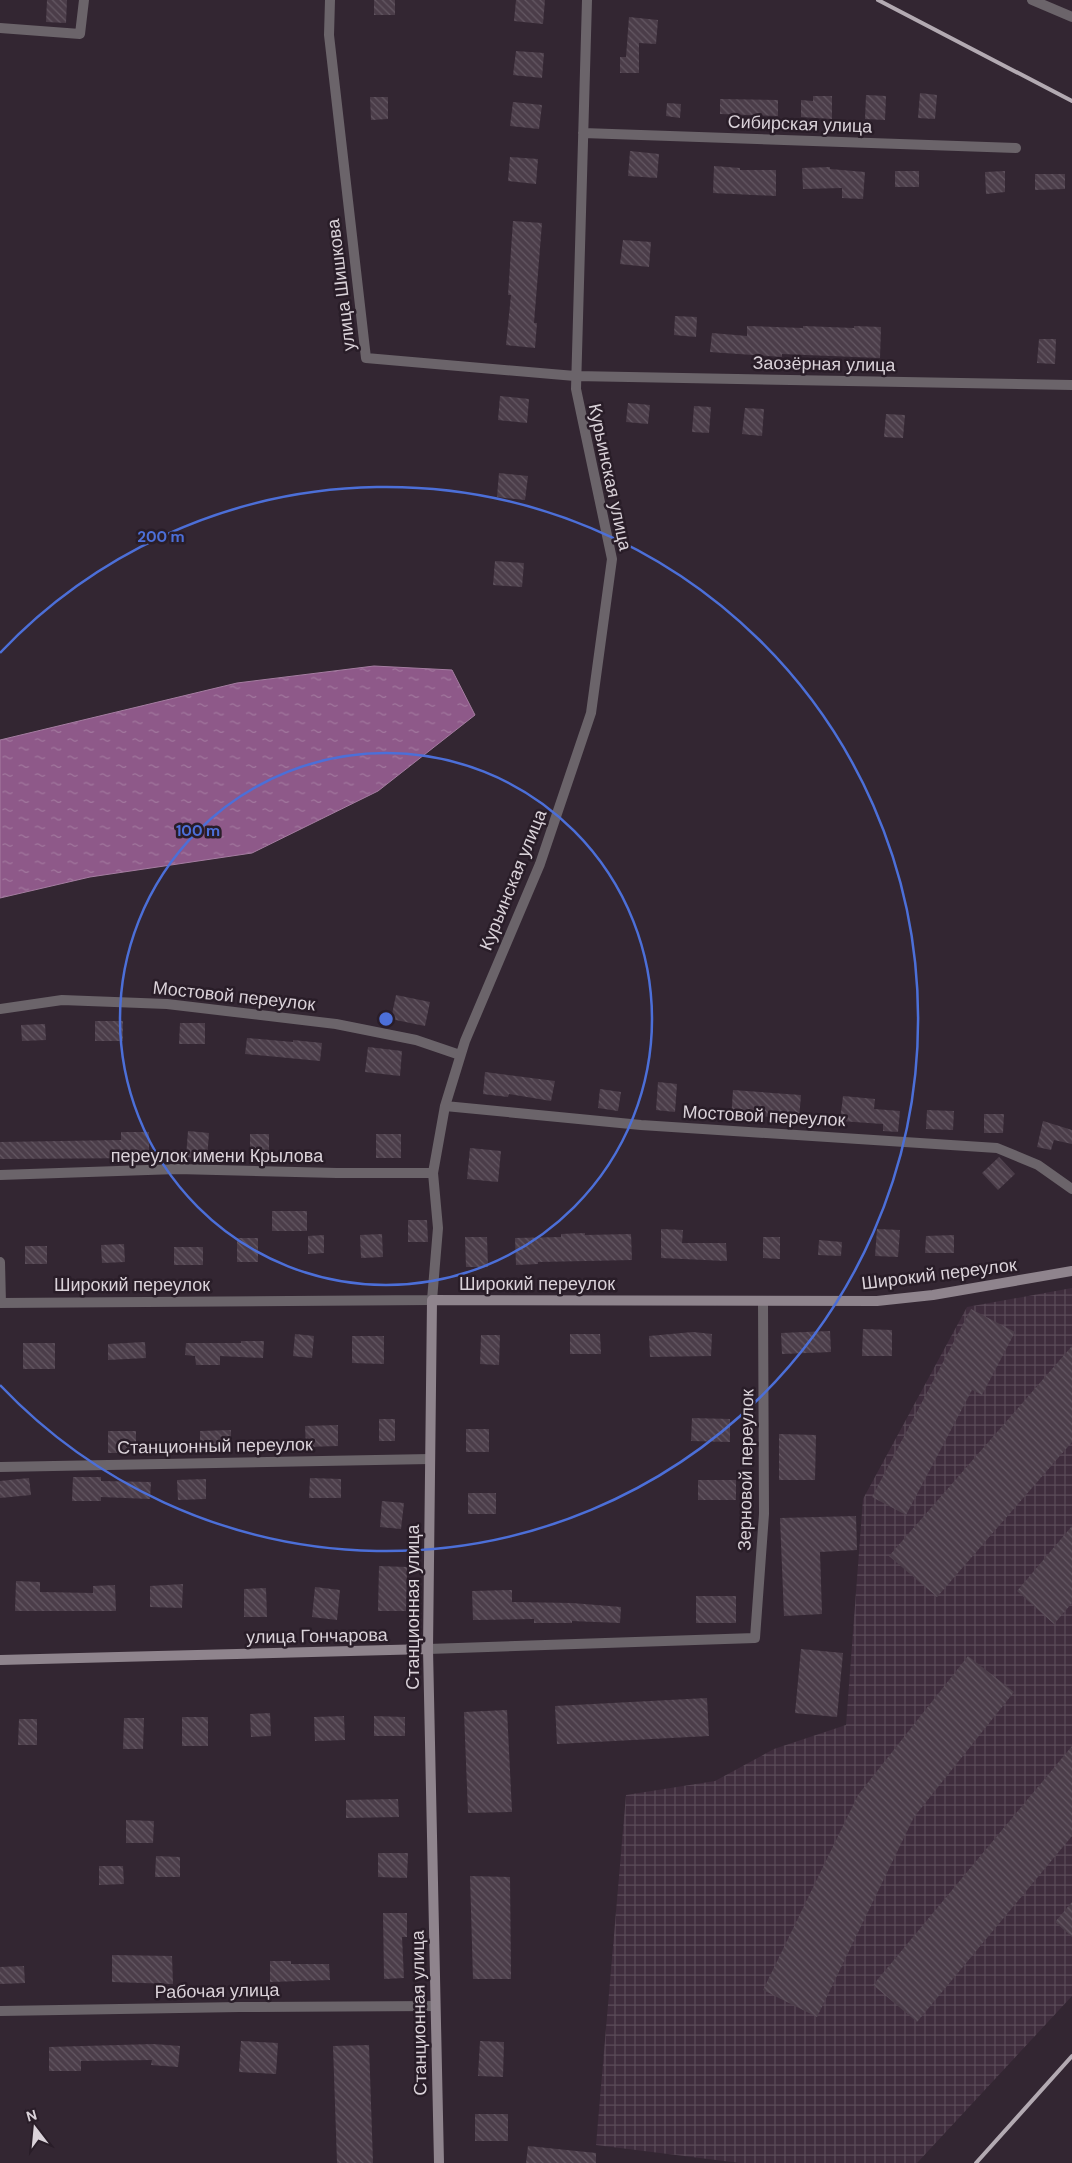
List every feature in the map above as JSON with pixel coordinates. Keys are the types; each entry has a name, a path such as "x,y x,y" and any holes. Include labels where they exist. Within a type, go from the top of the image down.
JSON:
{"main road":[{"name":"Широкий переулок","path":"432,1300 877,1301 933,1295 1072,1271"},
{"name":"Станционная улица","path":"432,1300 428,1649 439,2163"},
{"name":"улица Гончарова","path":"0,1660 428,1649"}],"street":[{"path":"0,28 80,34 84,0"},
{"name":"улица Шишкова","path":"330,0 329,36 366,358 575,376"},
{"name":"Курьинская улица","path":"460,1055 540,864 591,713 612,559 576,389 575,376 587,0"},
{"path":"1032,0 1055,4 1072,17"},
{"name":"Сибирская улица","path":"583,133 1016,148"},
{"name":"Заозёрная улица","path":"575,376 1072,385"},
{"name":"Мостовой переулок","path":"0,1009 21,1004 62,1000 167,1004 336,1024 416,1040 460,1055"},
{"name":"Станционная улица","path":"432,1300 438,1228 433,1173 445,1106 460,1055"},
{"name":"Мостовой переулок","path":"445,1106 641,1125 997,1148 1038,1165 1072,1189"},
{"name":"переулок имени Крылова","path":"0,1174 177,1169 433,1173"},
{"path":"0,1262 1,1303"},
{"name":"Широкий переулок","path":"1,1303 432,1300"},
{"name":"Зерновой переулок","path":"755,1638 764,1514 763,1302"},
{"name":"Станционный переулок","path":"0,1467 430,1459"},
{"name":"улица Гончарова","path":"428,1649 755,1638"},
{"name":"Рабочая улица","path":"0,2011 435,2006"}],"shaded area":[{"path":"1072,1288 1072,1996 917,2163 740,2163 596,2145 626,1795 715,1781 774,1749 846,1725 863,1499 967,1307"}],"water":[{"path":"374,666 452,670 475,715 378,791 252,853 90,877 0,898 0,740 237,683"}],"building":[{"path":"47,0 67,0 66,23 46,22"},
{"path":"374,0 395,0 395,15 374,15"},
{"path":"516,0 545,0 543,24 514,21"},
{"path":"629,17 658,20 656,44 639,43 639,73 620,73 620,57 626,57"},
{"path":"516,51 544,53 542,78 513,75"},
{"path":"920,93 937,95 935,119 918,118"},
{"path":"866,95 886,96 885,120 865,119"},
{"path":"813,96 832,96 832,119 801,117 801,100 813,101"},
{"path":"370,97 388,97 388,119 371,120"},
{"path":"720,99 778,100 778,116 720,114"},
{"path":"513,102 542,105 539,129 510,126"},
{"path":"667,103 681,104 680,118 666,116"},
{"path":"630,151 659,154 657,178 628,176"},
{"path":"510,157 538,159 536,184 508,181"},
{"path":"714,166 740,168 740,170 776,170 776,196 713,193"},
{"path":"830,167 830,169 865,172 863,199 842,198 842,188 803,189 802,168"},
{"path":"895,171 919,171 919,187 895,187"},
{"path":"1005,171 1005,192 986,194 985,172"},
{"path":"1035,174 1065,174 1065,189 1035,190"},
{"path":"513,221 542,223 534,323 537,323 535,348 506,345 511,295 508,295"},
{"path":"623,240 651,242 649,267 620,264"},
{"path":"675,316 697,317 696,337 674,335"},
{"path":"747,326 803,328 803,326 881,327 880,358 782,354 782,357 710,352 712,333 747,336"},
{"path":"1039,339 1056,339 1055,364 1037,363"},
{"path":"500,396 529,399 527,423 498,420"},
{"path":"628,403 650,405 648,424 626,422"},
{"path":"694,406 711,407 709,433 692,432"},
{"path":"745,408 764,409 762,436 742,434"},
{"path":"886,414 905,415 903,438 884,437"},
{"path":"499,473 528,476 525,500 497,497"},
{"path":"495,561 524,563 522,587 493,585"},
{"path":"396,995 430,1002 425,1026 391,1019"},
{"path":"95,1021 123,1021 123,1041 95,1041"},
{"path":"180,1023 205,1023 205,1044 179,1044"},
{"path":"45,1024 46,1040 22,1041 21,1025"},
{"path":"247,1038 322,1043 320,1061 245,1054"},
{"path":"368,1047 402,1051 400,1076 365,1072"},
{"path":"485,1072 555,1081 551,1101 509,1094 508,1097 483,1094"},
{"path":"658,1082 677,1084 675,1112 656,1110"},
{"path":"600,1089 621,1092 618,1111 598,1108"},
{"path":"733,1090 801,1095 799,1119 757,1116 756,1122 731,1120"},
{"path":"843,1096 875,1099 874,1109 900,1111 898,1132 883,1131 883,1124 840,1121"},
{"path":"927,1110 954,1111 953,1130 926,1129"},
{"path":"984,1114 1004,1114 1003,1133 984,1133"},
{"path":"1043,1121 1072,1130 1072,1144 1054,1140 1051,1150 1037,1147"},
{"path":"188,1131 209,1133 207,1159 186,1157"},
{"path":"121,1132 149,1132 149,1158 0,1159 0,1142 121,1140"},
{"path":"250,1134 269,1134 269,1162 250,1162"},
{"path":"376,1134 401,1134 401,1158 376,1158"},
{"path":"470,1148 501,1151 498,1182 467,1179"},
{"path":"999,1157 1015,1174 998,1190 982,1173"},
{"path":"272,1211 307,1211 307,1231 272,1231"},
{"path":"408,1220 427,1220 428,1242 408,1242"},
{"path":"661,1229 683,1230 682,1243 726,1243 727,1261 661,1258"},
{"path":"877,1229 900,1230 898,1257 875,1256"},
{"path":"585,1233 585,1235 631,1234 632,1260 538,1262 538,1264 516,1265 515,1238 561,1237 561,1234"},
{"path":"382,1234 383,1257 361,1258 360,1235"},
{"path":"324,1235 324,1253 308,1254 308,1236"},
{"path":"954,1235 954,1253 925,1253 926,1236"},
{"path":"465,1237 487,1237 488,1267 466,1267"},
{"path":"763,1237 780,1237 780,1259 763,1258"},
{"path":"237,1238 258,1238 258,1262 237,1262"},
{"path":"819,1240 842,1242 841,1256 818,1255"},
{"path":"124,1244 125,1262 102,1263 101,1245"},
{"path":"25,1246 47,1246 47,1264 25,1264"},
{"path":"174,1247 203,1247 203,1265 174,1265"},
{"path":"971,1309 1015,1332 982,1395 972,1390 906,1515 872,1497"},
{"path":"863,1329 892,1330 892,1356 862,1356"},
{"path":"830,1331 831,1352 782,1354 781,1333"},
{"path":"693,1332 712,1334 711,1356 650,1357 649,1336"},
{"path":"295,1334 314,1336 312,1358 293,1356"},
{"path":"570,1334 600,1334 601,1354 570,1354"},
{"path":"481,1335 500,1335 499,1365 480,1364"},
{"path":"352,1336 384,1336 384,1364 352,1363"},
{"path":"241,1341 264,1341 263,1358 220,1356 220,1365 196,1365 195,1356 185,1355 186,1343 241,1343"},
{"path":"145,1342 146,1358 108,1360 108,1344"},
{"path":"23,1343 55,1343 55,1369 23,1369"},
{"path":"1072,1346 1072,1442 937,1597 889,1556"},
{"path":"692,1418 730,1419 730,1442 691,1441"},
{"path":"379,1419 395,1419 395,1441 379,1441"},
{"path":"338,1425 338,1446 306,1447 305,1426"},
{"path":"466,1429 489,1429 489,1452 466,1452"},
{"path":"231,1430 231,1450 200,1451 200,1431"},
{"path":"108,1431 136,1431 136,1453 108,1453"},
{"path":"779,1434 816,1435 815,1480 779,1480"},
{"path":"73,1477 101,1477 101,1481 151,1482 150,1499 101,1497 101,1501 72,1501"},
{"path":"29,1478 31,1495 0,1498 0,1481"},
{"path":"310,1478 341,1479 341,1498 309,1498"},
{"path":"206,1479 206,1499 178,1500 177,1480"},
{"path":"698,1480 736,1480 736,1500 698,1500"},
{"path":"468,1493 496,1493 496,1514 468,1514"},
{"path":"382,1501 404,1503 401,1529 380,1527"},
{"path":"856,1516 857,1550 820,1552 822,1614 784,1616 780,1518"},
{"path":"1072,1526 1072,1603 1054,1624 1017,1591"},
{"path":"379,1566 407,1567 406,1611 378,1611"},
{"path":"16,1581 40,1582 40,1592 93,1593 93,1586 115,1585 116,1611 15,1611"},
{"path":"183,1584 182,1608 150,1607 150,1586"},
{"path":"315,1587 340,1590 337,1620 312,1617"},
{"path":"266,1588 267,1617 244,1617 244,1589"},
{"path":"512,1590 512,1602 572,1603 621,1607 620,1623 572,1621 572,1623 534,1623 534,1619 473,1620 472,1591"},
{"path":"696,1596 736,1596 736,1623 696,1623"},
{"path":"801,1649 843,1653 837,1717 795,1713"},
{"path":"968,1656 1014,1692 914,1817 817,2017 763,1990 858,1795"},
{"path":"707,1698 709,1736 557,1744 555,1706"},
{"path":"507,1710 512,1812 468,1813 464,1712"},
{"path":"270,1713 271,1736 251,1737 250,1714"},
{"path":"344,1716 345,1740 315,1741 314,1717"},
{"path":"374,1716 405,1717 405,1736 374,1736"},
{"path":"182,1717 208,1717 208,1746 182,1746"},
{"path":"124,1718 144,1718 143,1749 123,1749"},
{"path":"19,1719 37,1719 37,1745 18,1745"},
{"path":"1072,1746 1072,1836 917,2022 873,1985"},
{"path":"398,1799 399,1817 346,1818 346,1800"},
{"path":"126,1820 154,1821 153,1843 126,1843"},
{"path":"378,1853 408,1853 407,1878 378,1877"},
{"path":"156,1856 180,1857 180,1877 155,1877"},
{"path":"99,1866 123,1866 124,1884 99,1885"},
{"path":"470,1876 510,1877 511,1979 473,1979"},
{"path":"1072,1902 1072,1937 1055,1922"},
{"path":"383,1913 407,1913 407,1937 402,1937 404,1978 384,1979"},
{"path":"112,1955 172,1956 173,1984 112,1982"},
{"path":"270,1961 291,1961 291,1964 329,1964 330,1980 270,1982"},
{"path":"24,1966 25,1983 0,1984 0,1967"},
{"path":"241,2041 278,2043 276,2074 239,2072"},
{"path":"480,2041 504,2042 503,2077 478,2076"},
{"path":"153,2044 180,2046 178,2067 151,2065 152,2060 81,2061 81,2071 49,2071 49,2047"},
{"path":"369,2045 373,2163 337,2163 333,2046"},
{"path":"475,2114 508,2114 508,2141 475,2141"},
{"path":"528,2146 596,2153 596,2163 526,2163"}],"railway":[{"path":"878,0 1072,101"},
{"path":"976,2163 1072,2056"}]}
